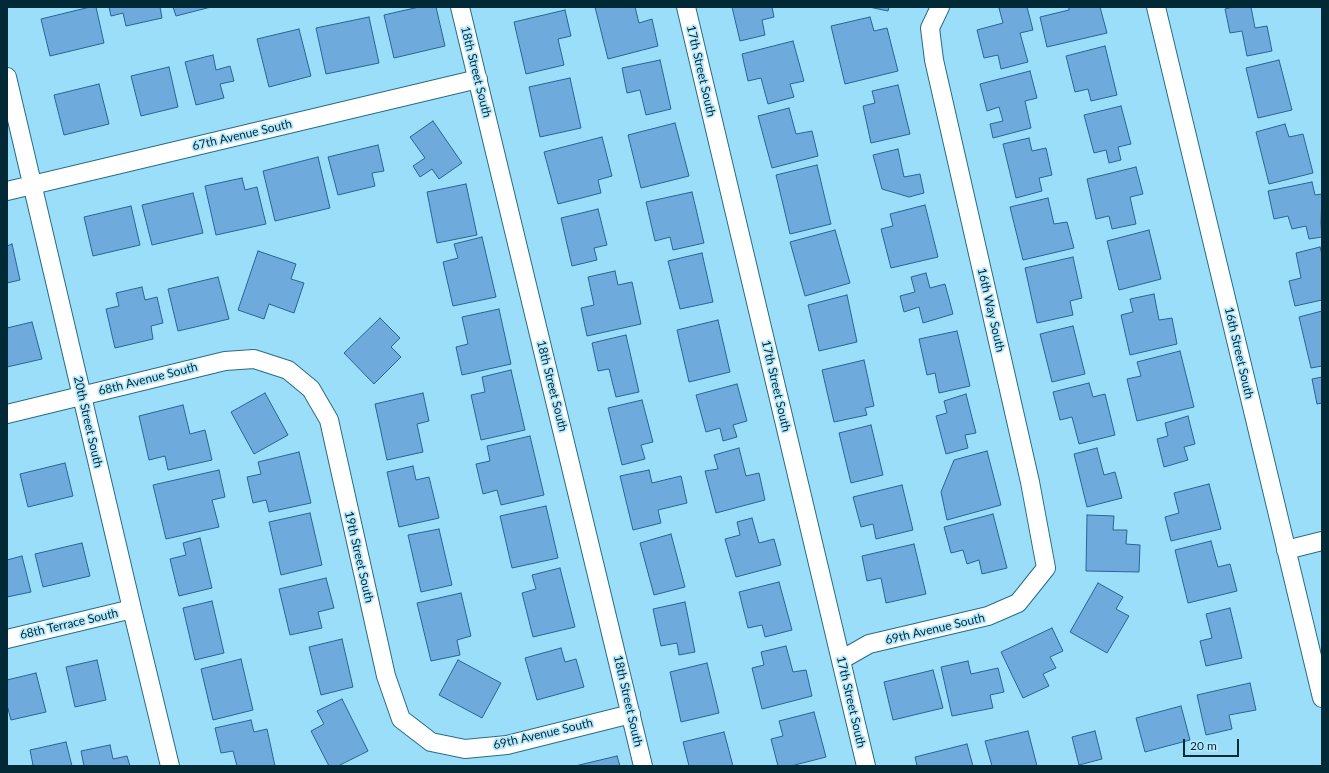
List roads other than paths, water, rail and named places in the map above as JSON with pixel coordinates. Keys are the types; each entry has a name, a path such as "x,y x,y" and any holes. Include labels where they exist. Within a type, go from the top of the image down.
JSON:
{"street":[{"name":"18th Street South","path":"460,7 643,766"},
{"name":"17th Street South","path":"686,7 866,766"},
{"name":"16th Street South","path":"1156,7 1322,698"},
{"name":"16th Way South","path":"936,14 930,28 934,60 1030,482 1046,568 1026,594"},
{"name":"20th Street South","path":"7,77 170,766"},
{"name":"67th Avenue South","path":"7,191 478,79"},
{"name":"68th Avenue South","path":"7,414 225,361 254,359 288,370"},
{"name":"19th Street South","path":"288,370 311,389 329,420 386,676 401,719 431,742"},
{"path":"1286,550 1322,541"},
{"name":"69th Avenue South","path":"841,660 870,644 988,616 1018,603 1026,594"},
{"name":"68th Terrace South","path":"7,639 132,610"},
{"name":"69th Avenue South","path":"431,742 465,749 507,745 631,714"}]}
